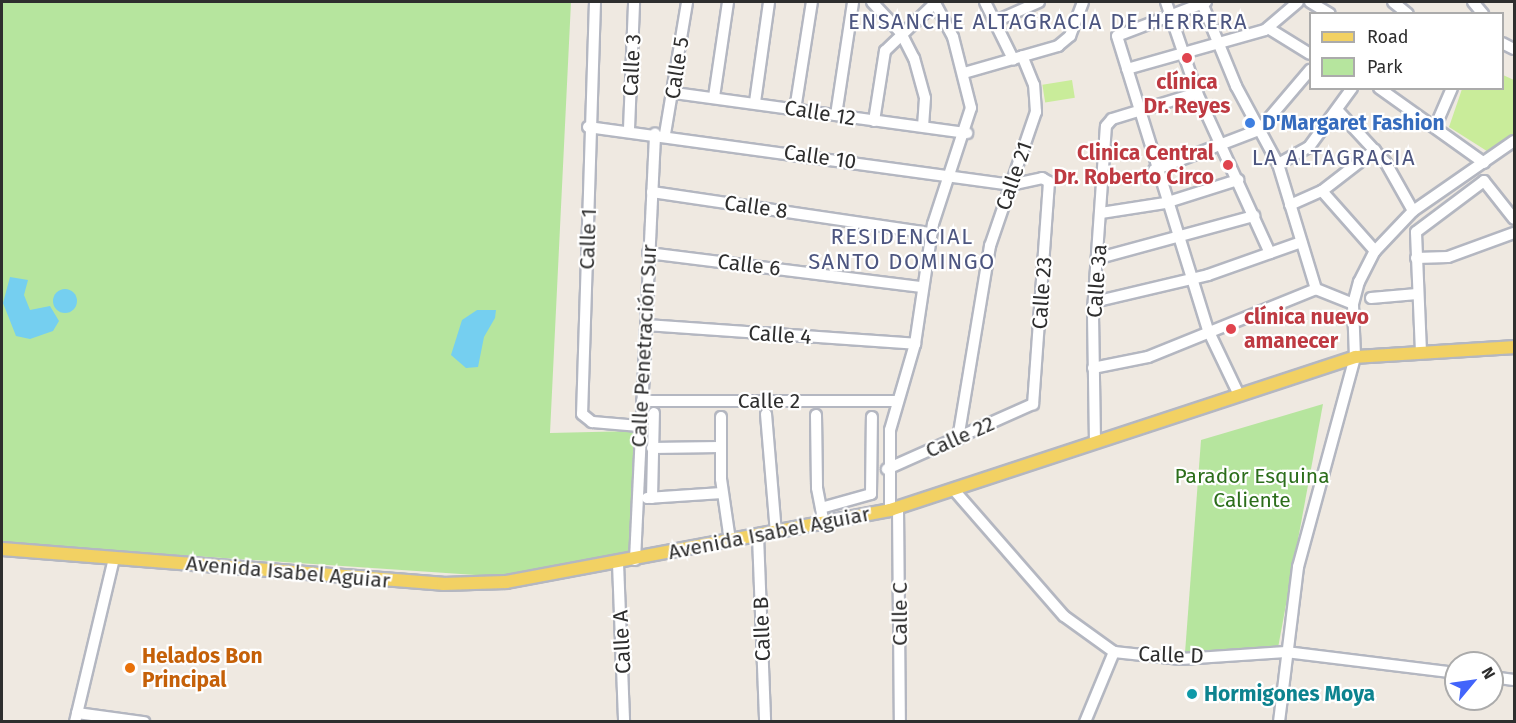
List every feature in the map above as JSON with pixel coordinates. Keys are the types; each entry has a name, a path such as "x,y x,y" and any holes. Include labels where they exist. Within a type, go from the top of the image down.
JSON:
{"main road":[{"name":"Avenida Isabel Aguiar","path":"2,549 443,584 506,582 635,560 894,508 954,490 1238,393 1355,357 1515,347"}],"street":[{"name":"Calle 1","path":"595,2 588,127 582,414 592,422 640,426"},
{"name":"Calle 3","path":"629,129 634,2"},
{"name":"Calle 5","path":"660,133 674,93 687,2"},
{"path":"714,98 728,2"},
{"path":"755,102 770,2"},
{"path":"795,110 812,2"},
{"path":"836,115 853,2"},
{"path":"872,2 901,33 921,78 923,126"},
{"path":"874,121 885,51 934,2"},
{"name":"Calle C","path":"900,722 894,508 887,469 897,401 915,344 931,233 967,133 971,108 964,73 934,2"},
{"name":"Calle 21","path":"958,439 990,246 1036,112 1035,85 985,2"},
{"path":"996,21 1040,2"},
{"path":"964,73 1066,42 1083,2"},
{"path":"1166,2 1181,54 1197,93 1270,253"},
{"path":"1238,393 1208,330 1154,170 1127,69 1120,30 1204,2 1218,42 1259,130 1278,164 1316,289"},
{"path":"1127,69 1268,28 1298,2"},
{"path":"1310,2 1327,12"},
{"path":"1393,2 1406,12"},
{"path":"1268,28 1309,53"},
{"path":"1154,170 1223,146 1259,130 1309,72"},
{"path":"1278,164 1308,148 1339,112 1351,90"},
{"path":"1382,90 1436,126 1484,163"},
{"path":"1436,126 1451,90"},
{"name":"Calle 12","path":"674,93 755,102 795,110 967,133"},
{"path":"1139,112 1197,93"},
{"name":"Calle 3a","path":"1095,442 1094,302 1108,121 1139,112"},
{"path":"1339,112 1375,150 1413,211"},
{"name":"Calle 10","path":"588,127 660,133 1010,185 1042,178 1049,182"},
{"name":"Calle Penetración Sur","path":"635,560 648,253 652,192 660,133"},
{"path":"1279,722 1286,651 1310,512 1355,357 1353,304 1375,251 1413,211 1515,141"},
{"path":"1290,206 1322,191 1375,150"},
{"path":"1101,213 1165,203 1238,180"},
{"path":"1421,352 1415,233 1422,225 1483,181 1515,219"},
{"name":"Calle 23","path":"1033,404 1049,182"},
{"path":"1322,191 1375,251"},
{"name":"Calle 8","path":"652,192 931,233"},
{"path":"1099,258 1179,241 1254,216"},
{"path":"1416,258 1448,257 1515,233"},
{"path":"1094,302 1192,279 1301,242"},
{"name":"Calle 6","path":"648,253 922,287"},
{"path":"1093,368 1148,357 1208,330 1316,289 1353,304"},
{"path":"1371,298 1417,294"},
{"name":"Calle 4","path":"646,325 915,344"},
{"name":"Calle 2","path":"642,401 897,401"},
{"name":"Calle 22","path":"887,469 1033,404"},
{"path":"652,498 654,413"},
{"path":"766,414 776,532"},
{"path":"816,415 821,508 824,523"},
{"path":"721,417 722,493 730,541"},
{"path":"821,508 871,494 872,417"},
{"path":"652,448 720,447"},
{"name":"Calle D","path":"954,490 1064,616 1114,652 1181,659 1286,651 1444,671"},
{"path":"638,498 722,493"},
{"name":"Calle B","path":"758,536 765,722"},
{"path":"114,558 76,717 144,722"},
{"name":"Calle A","path":"618,562 624,722"},
{"path":"1084,722 1114,652"}],"green space":[{"path":"2,2 571,2 550,433 634,431 630,554 505,577 2,543"},
{"path":"1504,75 1514,80 1514,136 1490,153 1449,127 1462,90 1504,90"},
{"path":"1072,80 1075,98 1045,102 1042,85"},
{"name":"Parador Esquina Caliente","path":"1323,404 1278,648 1185,653 1201,440"}],"water":[{"path":"10,277 28,280 24,295 30,310 50,306 59,321 53,331 30,339 16,336 3,303"},
{"path":"65,289 70,290 76,296 76,306 70,312 65,313 60,312 54,306 53,301 54,296 60,290"},
{"path":"477,310 496,310 495,318 484,337 478,367 466,368 451,355 462,320"}],"place":[{"name":"clínica Dr. Reyes","path":"1187,58"},
{"name":"D'Margaret Fashion","path":"1250,123"},
{"name":"Clinica Central Dr. Roberto Circo","path":"1228,165"},
{"name":"clínica nuevo amanecer","path":"1231,329"},
{"name":"Helados Bon Principal","path":"130,668"},
{"name":"Hormigones Moya","path":"1192,694"}],"district":[{"name":"ENSANCHE ALTAGRACIA DE HERRERA","path":"1048,22"},
{"name":"LA ALTAGRACIA","path":"1334,158"},
{"name":"RESIDENCIAL SANTO DOMINGO","path":"902,248"}]}
